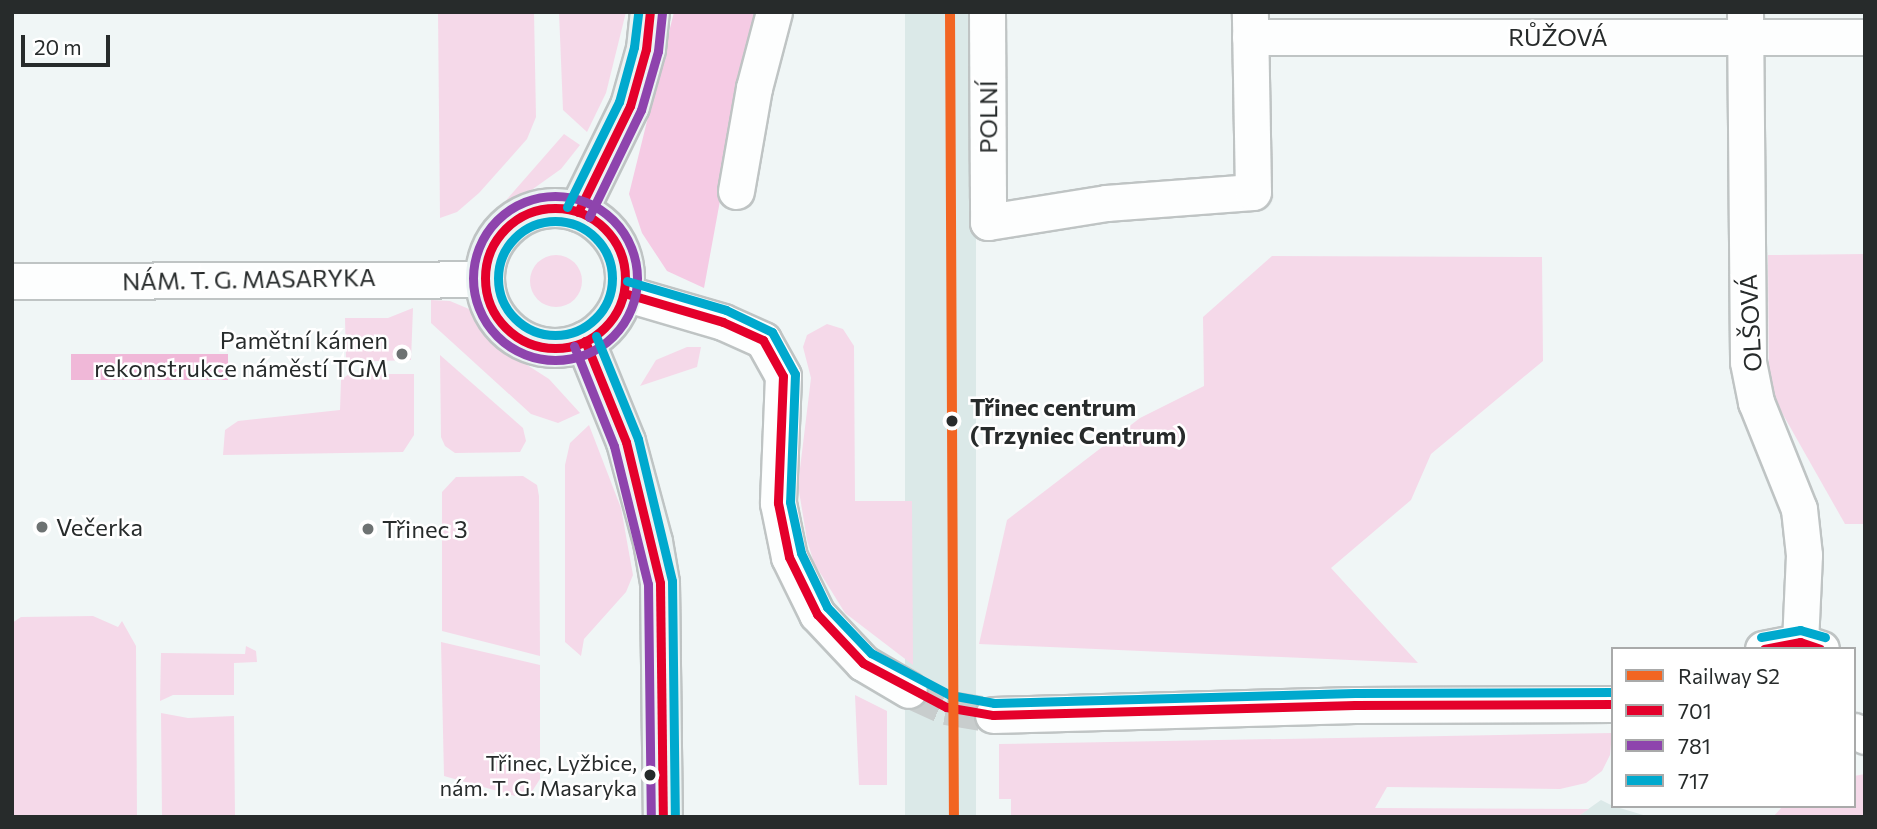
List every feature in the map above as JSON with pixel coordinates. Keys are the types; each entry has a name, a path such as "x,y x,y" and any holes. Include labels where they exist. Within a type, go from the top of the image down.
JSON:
{"main road":[{"path":"578,212 631,106 646,49 650,12"},
{"path":"556,208 578,212 611,235 621,253 624,293 610,321 585,341 563,347 540,346 518,338 489,302 485,278 488,257 514,221 534,211 556,208"},
{"path":"585,341 626,442 653,542 660,583 663,817"}],"street":[{"path":"736,191 754,88 774,12"},
{"name":"POLNÍ","path":"987,12 988,222 1106,203 1252,192 1250,25"},
{"name":"RŮŽOVÁ","path":"1250,25 1745,25 1865,37"},
{"name":"OLŠOVÁ","path":"1745,25 1748,362 1756,402 1799,509 1804,555 1810,645 1786,647"},
{"name":"NÁM. T. G. MASARYKA","path":"12,281 485,278"},
{"path":"624,293 723,322 763,340 783,376 778,503 789,557 817,614 863,663 909,690"},
{"path":"993,715 1355,705 1611,704"}],"shaded area":[{"path":"438,12 534,12 536,117 527,139 479,193 457,212 440,218"},
{"path":"559,12 626,12 606,93 587,132 563,110"},
{"path":"674,12 763,12 735,119 704,288 667,271 642,233 629,194"},
{"path":"905,12 976,12 976,817 905,817"},
{"path":"564,134 580,145 561,169 488,221"},
{"path":"1865,254 1865,524 1845,524 1769,390 1768,255"},
{"path":"556,255 575,262 582,281 575,300 556,307 537,300 530,281 537,262"},
{"path":"1272,256 1542,257 1543,361 1431,454 1411,500 1331,568 1418,663 979,644 1007,520 1140,418 1204,386 1203,317"},
{"path":"431,300 450,301 469,309 496,345 549,379 580,413 558,423 531,414 431,323"},
{"path":"413,308 411,360 346,362 345,318 388,318"},
{"path":"827,324 843,329 854,346 855,501 912,501 913,665 845,613 814,563 807,540 798,485 811,378 803,347 807,335"},
{"path":"687,347 701,347 697,367 640,386 656,360"},
{"path":"71,354 228,354 228,380 71,380"},
{"path":"440,355 523,428 526,441 520,452 455,453 445,446 441,437"},
{"path":"349,374 414,374 414,435 403,452 223,455 225,430 238,421 340,410 341,380"},
{"path":"589,425 621,508 633,575 626,592 584,639 581,656 565,642 565,465 570,443"},
{"path":"523,476 537,485 539,496 540,656 442,631 442,492 456,477"},
{"path":"93,616 118,627 122,621 136,646 137,817 12,817 12,623 21,617"},
{"path":"441,642 540,665 540,779 531,793 515,796 444,776"},
{"path":"246,646 256,651 257,662 234,663 234,695 173,695 160,701 161,653 245,654"},
{"path":"855,695 887,711 887,785 859,785"},
{"path":"161,713 188,718 234,716 235,817 162,817"},
{"path":"1611,733 1610,755 1602,771 1586,783 1560,789 1387,787 1375,808 1589,809 1577,817 1011,817 1011,799 999,799 999,744"},
{"path":"1865,774 1865,817 1773,817 1781,808 1856,808 1856,776"},
{"path":"1601,800 1611,805 1611,808 1650,817 1577,817"}],"tunnel":[{"path":"909,690 946,707 993,715"}],"rail line":[{"name":"S2","path":"950,12 954,817"}],"transit line":[{"name":"717","path":"567,207 619,102 634,47 638,12"},
{"name":"701","path":"578,212 630,106 646,49 650,12"},
{"name":"781","path":"589,217 641,110 658,51 662,13"},
{"name":"781","path":"555,196 586,202 613,220 631,247 637,278 631,309 613,336 586,354 555,360 524,354 497,336 479,309 473,278 479,247 497,220 524,202 555,196"},
{"name":"701","path":"555,208 582,214 604,229 619,251 625,278 619,305 604,327 582,342 555,348 528,342 506,327 491,305 485,278 491,251 506,229 528,214 555,208"},
{"name":"717","path":"555,221 577,225 596,237 608,256 612,278 608,300 596,319 577,331 555,335 533,331 514,319 502,300 498,278 502,256 514,237 533,225 555,221"},
{"name":"717","path":"627,281 726,310 772,332 795,374 790,502 801,553 827,607 871,653 950,695 994,703 1355,693 1611,692"},
{"name":"701","path":"624,293 723,322 763,340 783,376 778,503 789,557 817,614 863,663 946,707 993,715 1355,705 1611,704"},
{"name":"717","path":"596,336 638,439 672,581 675,817"},
{"name":"701","path":"585,341 626,442 660,583 663,817"},
{"name":"781","path":"574,346 614,446 648,584 651,817"},
{"name":"717","path":"1761,637 1800,630 1825,637"},
{"name":"701","path":"1774,647 1800,642 1814,647"}],"place":[{"name":"Pamětní kámen rekonstrukce náměstí TGM","path":"402,354"},
{"name":"Třinec centrum (Trzyniec Centrum)","path":"952,421"},
{"name":"Večerka","path":"42,527"},
{"name":"Třinec 3","path":"368,529"},
{"name":"Třinec, Lyžbice, nám. T. G. Masaryka","path":"650,775"}]}
